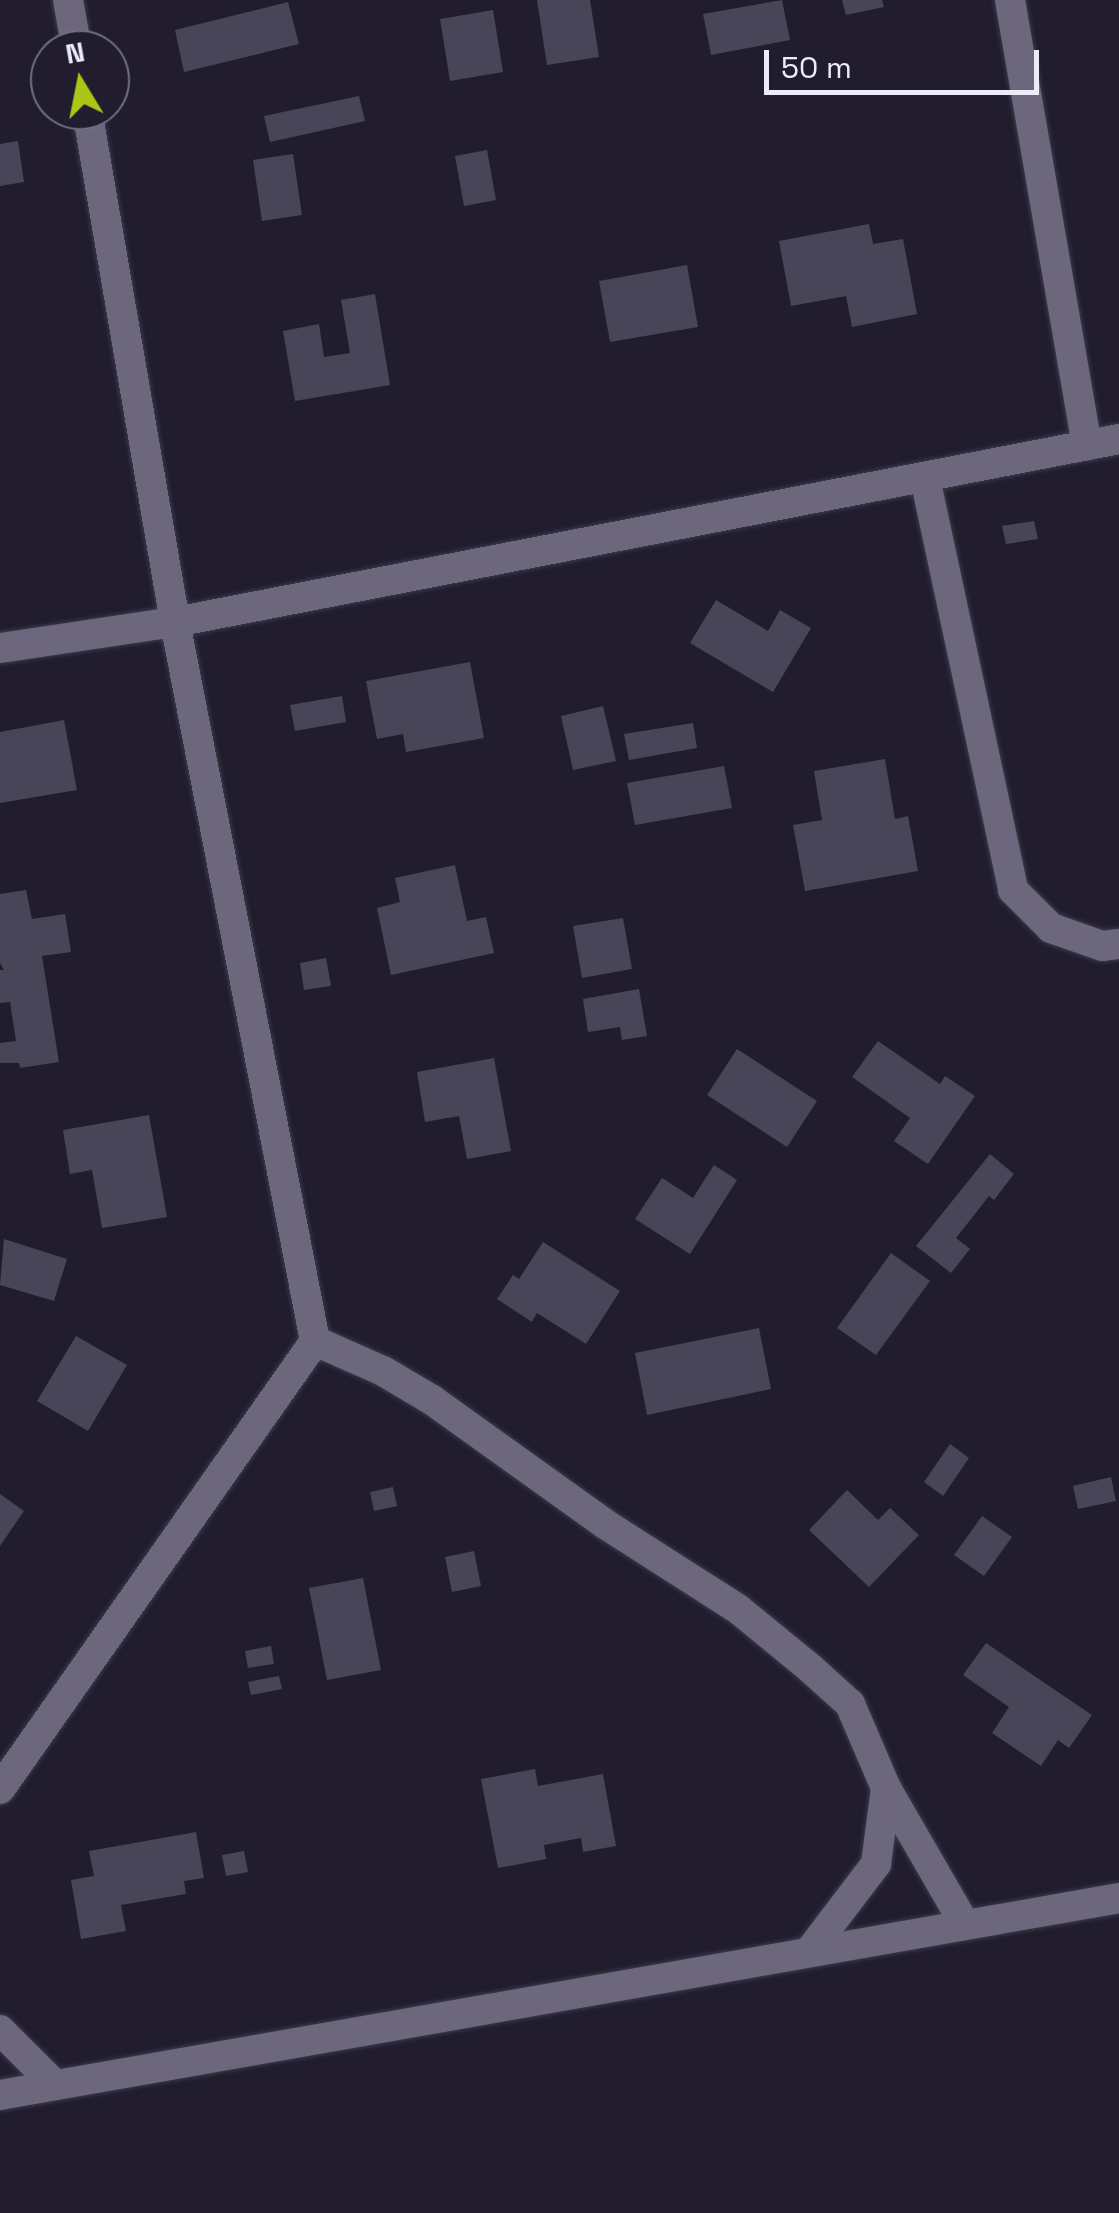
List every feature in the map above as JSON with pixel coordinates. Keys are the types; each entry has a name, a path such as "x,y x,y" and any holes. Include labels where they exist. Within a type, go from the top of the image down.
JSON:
{"street":[{"path":"68,0 73,30"},
{"path":"1010,0 1088,445"},
{"path":"0,1790 315,1341 175,622 90,130"},
{"path":"0,648 175,622 1119,439"},
{"path":"925,478 1013,890 1051,928 1102,946 1119,944"},
{"path":"315,1341 382,1371 432,1400 606,1524 738,1608 850,1704 886,1788 965,1925"},
{"path":"809,1952 876,1864 886,1788"},
{"path":"0,2095 1119,1898"},
{"path":"0,2030 55,2085"}],"building":[{"path":"537,0 590,0 599,57 547,65"},
{"path":"782,0 790,40 711,55 703,14"},
{"path":"842,0 882,0 884,7 846,15"},
{"path":"288,2 299,44 184,72 175,30"},
{"path":"493,10 503,72 450,81 440,19"},
{"path":"359,96 365,121 270,142 264,116"},
{"path":"18,141 24,182 0,186 0,144"},
{"path":"487,150 496,200 464,206 455,156"},
{"path":"293,154 302,215 262,221 253,160"},
{"path":"869,224 873,244 903,239 917,314 852,327 846,296 791,306 779,241"},
{"path":"687,265 698,327 610,342 599,281"},
{"path":"375,294 390,385 295,401 283,331 319,324 324,357 350,353 341,300"},
{"path":"1034,521 1038,539 1006,544 1002,526"},
{"path":"716,600 768,631 780,610 811,628 773,692 690,643"},
{"path":"470,662 484,738 406,752 403,734 377,739 366,681"},
{"path":"342,696 346,722 295,731 290,705"},
{"path":"603,706 616,761 573,770 561,716"},
{"path":"64,720 77,790 0,803 0,732"},
{"path":"693,723 697,748 629,760 624,734"},
{"path":"885,759 895,819 908,816 918,871 805,891 793,825 822,820 814,771"},
{"path":"724,766 732,808 635,825 627,783"},
{"path":"455,865 467,921 486,917 494,953 391,975 377,908 400,902 395,878"},
{"path":"26,890 32,919 65,914 71,952 42,956 59,1062 20,1068 19,1063 0,1063 0,1043 16,1041 10,1002 0,1003 0,970 4,970 0,963 0,894"},
{"path":"623,918 632,969 582,978 573,926"},
{"path":"326,958 331,986 304,990 300,963"},
{"path":"639,989 647,1036 622,1040 620,1027 588,1032 583,999"},
{"path":"878,1041 940,1084 945,1076 975,1096 928,1164 894,1141 910,1118 852,1077"},
{"path":"737,1049 817,1101 787,1147 707,1095"},
{"path":"494,1058 511,1151 467,1159 459,1116 425,1122 417,1072"},
{"path":"149,1115 167,1217 102,1228 92,1170 70,1174 63,1130"},
{"path":"990,1154 1014,1174 994,1200 989,1196 956,1238 970,1249 951,1273 916,1246"},
{"path":"714,1165 737,1180 690,1254 635,1219 662,1178 693,1198"},
{"path":"4,1239 67,1259 54,1301 0,1285"},
{"path":"543,1242 620,1291 586,1344 537,1313 532,1322 497,1299 513,1275 519,1279"},
{"path":"891,1253 930,1281 876,1355 837,1328"},
{"path":"759,1328 771,1389 647,1415 635,1353"},
{"path":"76,1336 127,1365 88,1431 37,1401"},
{"path":"950,1444 969,1458 943,1496 924,1482"},
{"path":"1111,1477 1116,1501 1078,1509 1073,1486"},
{"path":"393,1487 397,1506 374,1511 370,1492"},
{"path":"847,1490 878,1520 890,1508 919,1535 869,1587 809,1530"},
{"path":"0,1494 24,1511 0,1546"},
{"path":"982,1516 1012,1537 984,1576 954,1555"},
{"path":"474,1551 481,1586 452,1592 445,1557"},
{"path":"363,1578 381,1670 327,1680 309,1588"},
{"path":"986,1643 1092,1715 1069,1748 1058,1740 1041,1766 992,1733 1009,1707 963,1675"},
{"path":"271,1646 274,1664 248,1668 245,1651"},
{"path":"279,1676 282,1689 251,1695 248,1682"},
{"path":"535,1769 538,1786 603,1774 616,1846 583,1852 581,1838 544,1845 546,1859 498,1868 481,1779"},
{"path":"196,1832 204,1878 184,1881 186,1894 121,1905 126,1931 81,1939 71,1880 94,1876 89,1851"},
{"path":"244,1851 248,1872 226,1876 222,1855"}]}
